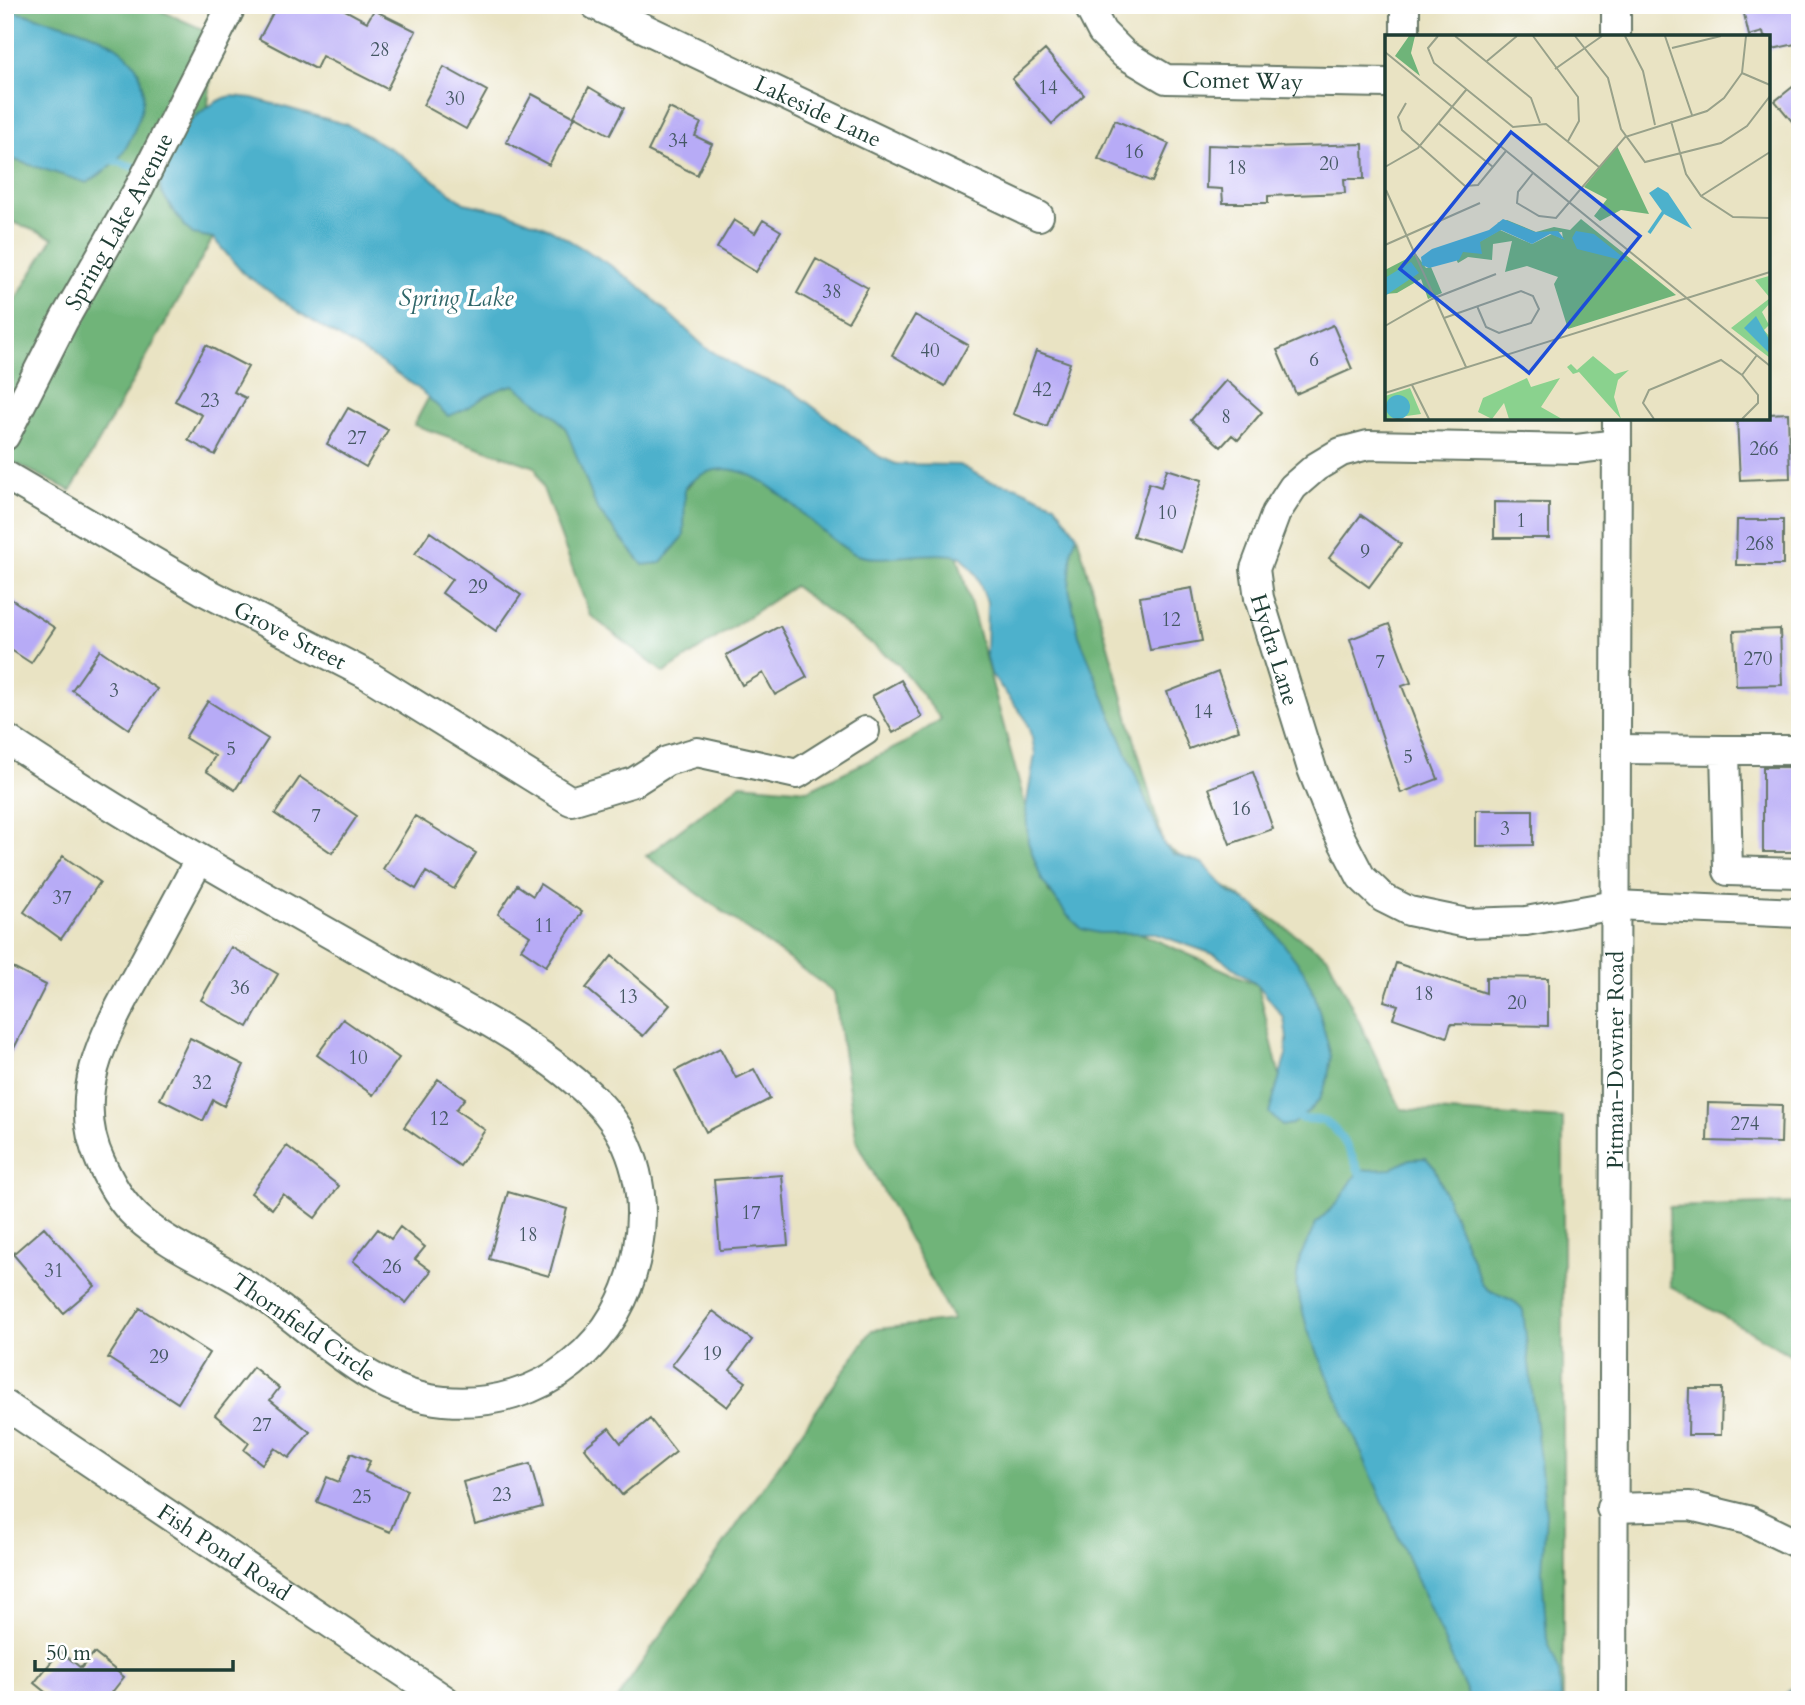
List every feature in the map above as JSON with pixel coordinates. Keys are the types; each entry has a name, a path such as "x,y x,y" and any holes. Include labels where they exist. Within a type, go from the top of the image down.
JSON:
{"street":[{"name":"Spring Lake Avenue","path":"5,436 64,320 139,188 232,5"},
{"name":"Lakeside Lane","path":"595,5 1039,216"},
{"name":"Comet Way","path":"1088,5 1102,32 1124,54 1144,69 1166,79 1385,83"},
{"path":"1405,5 1405,35"},
{"path":"1616,5 1616,35"},
{"name":"Pitman-Downer Road","path":"1613,1698 1611,1508 1617,431"},
{"name":"Hydra Lane","path":"1617,431 1577,449 1368,445 1341,452 1315,467 1293,487 1276,513 1255,569 1258,598 1321,797 1361,877 1383,898 1409,911 1477,923 1526,921 1615,905 1800,913"},
{"name":"Grove Street","path":"5,475 202,590 366,674 570,801 634,782 667,761 698,752 797,774 865,731"},
{"name":"Thornfield Circle","path":"5,738 199,860 475,1015 570,1076 605,1110 631,1155 642,1206 641,1231 631,1284 622,1305 601,1336 550,1380 496,1398 439,1401 409,1393 357,1366 252,1288 154,1231 122,1202 110,1184 90,1137 88,1098 94,1064 127,993 199,860"},
{"path":"1616,749 1800,750"},
{"path":"1725,750 1728,871 1800,873"},
{"name":"Fish Pond Road","path":"5,1405 445,1700"},
{"path":"1611,1508 1690,1506 1748,1520 1800,1545"}],"green space":[{"path":"5,5 148,5 216,35 208,105 171,209 213,238 71,491 5,458 5,317 53,238 5,219"},
{"path":"444,368 539,371 635,541 719,454 956,550 1049,893 1258,985 1291,1123 1331,1056 1113,831 989,481 1077,535 1164,845 1328,957 1401,1109 1563,1119 1563,1700 616,1700 872,1330 953,1320 857,1143 834,992 646,856 741,784 808,790 905,743 941,719 898,664 794,586 664,673 590,615 535,467 414,425"},
{"path":"1800,1203 1800,1360 1670,1286 1669,1207"}],"water":[{"path":"5,9 53,21 103,39 123,52 137,69 143,90 139,118 130,140 115,163 87,183 5,157"},
{"name":"Spring Lake","path":"232,96 252,98 348,125 400,154 464,203 507,212 550,229 638,285 705,347 745,372 792,391 880,457 896,464 960,465 989,481 1017,487 1055,504 1077,535 1072,549 1069,588 1079,636 1164,845 1173,854 1202,863 1230,893 1255,906 1303,970 1315,996 1331,1056 1328,1078 1320,1099 1309,1111 1292,1124 1282,1126 1269,1113 1286,1055 1287,1039 1284,1018 1258,985 1216,955 1153,933 1098,933 1082,929 1067,915 1042,880 1028,842 1026,807 1035,754 1032,738 1025,718 991,674 986,654 987,602 976,574 962,557 936,554 877,558 855,554 836,542 773,489 752,476 730,469 707,472 685,487 684,536 661,563 643,565 597,509 566,429 554,415 514,385 504,387 448,416 418,388 304,316 243,273 213,238 193,234 185,227 161,192 164,163 171,148 192,120 205,109"},
{"path":"1426,1158 1434,1167 1482,1284 1492,1292 1514,1301 1523,1310 1546,1514 1542,1571 1547,1639 1559,1671 1561,1700 1470,1700 1308,1331 1296,1287 1300,1257 1316,1223 1337,1203 1357,1173 1391,1169 1410,1159"},
{"path":"1800,1686 1800,1700 1781,1700 1790,1689"}],"building":[{"path":"277,5 336,5 367,22 374,10 416,31 387,89 322,56 316,69 259,39"},
{"path":"1742,5 1795,5 1800,43 1770,50 1770,35 1764,35 1763,32 1749,35"},
{"path":"1045,50 1084,95 1052,124 1012,79"},
{"path":"444,67 487,91 466,129 423,105"},
{"path":"1800,81 1800,131 1775,101"},
{"path":"589,87 624,108 610,135 574,115"},
{"path":"532,94 575,117 549,165 506,142"},
{"path":"669,108 701,123 695,136 712,144 697,175 648,151"},
{"path":"1115,120 1169,144 1152,182 1098,159"},
{"path":"1363,144 1364,179 1344,179 1345,193 1268,196 1268,203 1223,203 1222,189 1206,188 1207,145 1268,147"},
{"path":"734,220 755,233 763,220 781,231 756,272 717,248"},
{"path":"816,259 868,288 848,322 797,293"},
{"path":"915,315 968,345 945,386 892,355"},
{"path":"1333,325 1352,369 1296,394 1277,350"},
{"path":"206,345 248,367 234,392 246,398 215,455 188,440 202,415 175,401"},
{"path":"1036,351 1070,363 1047,427 1013,414"},
{"path":"1226,380 1262,412 1238,440 1232,435 1221,447 1191,420"},
{"path":"348,408 388,430 366,467 327,444"},
{"path":"1788,413 1790,478 1740,480 1737,420 1770,420 1770,414"},
{"path":"1167,469 1202,480 1181,551 1133,536 1149,483 1161,487"},
{"path":"1494,502 1549,503 1549,538 1494,538"},
{"path":"1361,515 1401,544 1369,587 1329,558"},
{"path":"1737,520 1783,520 1783,565 1736,565"},
{"path":"430,532 521,595 496,631 442,593 452,579 415,554"},
{"path":"1192,588 1202,641 1150,650 1140,597"},
{"path":"5,595 55,628 31,663 5,646"},
{"path":"1389,624 1411,683 1402,686 1438,779 1401,793 1350,639"},
{"path":"780,626 807,677 775,695 763,673 742,685 726,655"},
{"path":"1780,629 1782,685 1736,686 1734,631"},
{"path":"100,650 157,689 129,729 72,690"},
{"path":"1218,672 1239,730 1189,749 1167,692"},
{"path":"901,680 922,717 893,733 872,696"},
{"path":"208,701 268,739 235,790 206,771 215,756 185,738"},
{"path":"1763,767 1800,767 1800,852 1763,852"},
{"path":"1253,772 1273,829 1230,844 1209,788"},
{"path":"300,777 357,816 332,853 275,814"},
{"path":"1476,810 1533,810 1533,845 1476,846"},
{"path":"415,816 476,853 454,889 426,872 416,889 383,869"},
{"path":"63,856 100,882 61,939 24,912"},
{"path":"540,884 582,912 546,966 521,949 530,936 498,914 517,885 533,896"},
{"path":"231,947 278,974 248,1027 201,1000"},
{"path":"612,956 670,1005 643,1036 586,988"},
{"path":"1396,963 1486,993 1486,977 1548,978 1548,1026 1451,1024 1447,1037 1393,1018 1398,1005 1384,1001"},
{"path":"5,964 46,985 5,1066"},
{"path":"343,1019 399,1058 373,1095 317,1055"},
{"path":"190,1038 244,1065 224,1106 213,1100 203,1121 160,1099"},
{"path":"720,1048 736,1078 754,1069 770,1099 706,1132 675,1071"},
{"path":"438,1079 465,1098 456,1110 485,1130 460,1166 404,1127"},
{"path":"1708,1103 1782,1105 1781,1143 1707,1141"},
{"path":"287,1146 339,1186 315,1218 283,1194 272,1209 251,1193"},
{"path":"782,1175 788,1245 720,1250 714,1180"},
{"path":"508,1192 567,1209 549,1276 489,1259"},
{"path":"44,1227 95,1286 63,1313 13,1254"},
{"path":"400,1227 425,1247 415,1259 431,1271 406,1303 353,1261 378,1229 391,1239"},
{"path":"140,1308 209,1353 178,1403 108,1358"},
{"path":"713,1311 752,1340 730,1370 746,1382 727,1407 672,1365"},
{"path":"253,1367 279,1388 270,1400 310,1432 289,1458 275,1448 262,1464 244,1450 249,1443 215,1415"},
{"path":"1689,1388 1722,1388 1721,1435 1688,1435"},
{"path":"650,1419 676,1452 622,1495 584,1448 609,1428 621,1443"},
{"path":"351,1453 370,1461 365,1472 407,1490 390,1532 317,1502 327,1477 339,1482"},
{"path":"530,1464 542,1507 475,1525 463,1482"},
{"path":"60,1651 81,1668 94,1653 124,1677 106,1700 55,1700 34,1683"}],"waterway":[{"path":"109,159 143,170"},
{"path":"1292,1114 1302,1119 1318,1120 1334,1128 1346,1145 1363,1181"}]}
